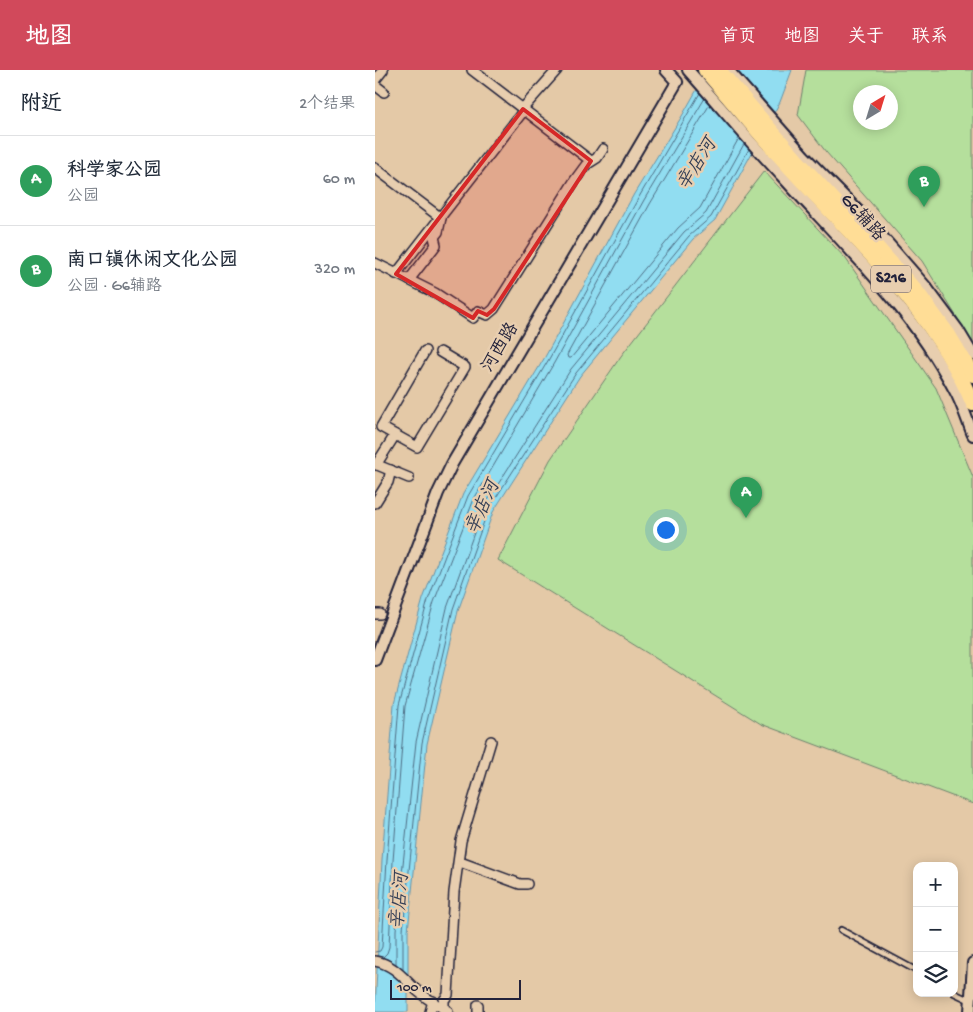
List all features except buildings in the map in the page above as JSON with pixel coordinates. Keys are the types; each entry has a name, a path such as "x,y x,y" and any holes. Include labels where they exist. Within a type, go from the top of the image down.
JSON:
{"main road":[{"name":"G6辅路","path":"705,70 793,165 909,300 940,343 965,385 973,404"},
{"name":"G6辅路","path":"719,70 793,165 863,231 918,293 949,335 973,375"}],"street":[{"path":"375,80 383,70"},
{"path":"472,70 591,161"},
{"path":"396,274 441,218 523,109 557,70"},
{"name":"河西路","path":"375,660 438,493 452,464 677,82 666,70"},
{"path":"688,70 793,165"},
{"path":"728,70 793,165"},
{"path":"375,85 383,92"},
{"path":"375,263 435,293 473,318 478,311 487,315 494,309 575,180 591,161 597,158 603,149"},
{"name":"G6辅路","path":"793,165 871,224 926,286 958,330 973,355"},
{"name":"G6辅路","path":"793,165 847,246 905,314 930,350 955,390 973,434"},
{"path":"375,168 441,218"},
{"path":"409,280 436,245 434,237 441,218"},
{"path":"425,351 381,427 417,447 465,367 440,352"},
{"path":"395,435 376,464 409,478"},
{"path":"375,503 388,482 391,470"},
{"path":"446,1011 445,1000 448,995 455,892 461,841 491,741"},
{"path":"460,862 520,884 527,884"},
{"path":"375,961 385,963 401,974 411,986 446,1011"},
{"path":"970,1012 973,963"},
{"path":"430,1012 433,1002"}],"lane":[{"path":"841,930 913,969"},
{"path":"958,995 972,1000"}],"highlighted area":[{"path":"523,109 591,161 494,309 487,315 478,311 473,318 396,274"}],"green space":[{"path":"806,70 973,70 973,343 922,261 826,152 798,115"},
{"path":"764,171 846,259 936,388 973,477 973,804 761,724 498,560 550,460 621,356"}],"water":[{"name":"辛店河","path":"708,70 792,70 780,102 715,220 693,239 580,376 493,512 458,611 427,744 408,931 408,1012 375,1012 382,860 394,704 423,599 463,494 545,357 634,194"}],"place":[{"name":"南口镇休闲文化公园","path":"924,207"},
{"name":"科学家公园","path":"746,518"}]}
